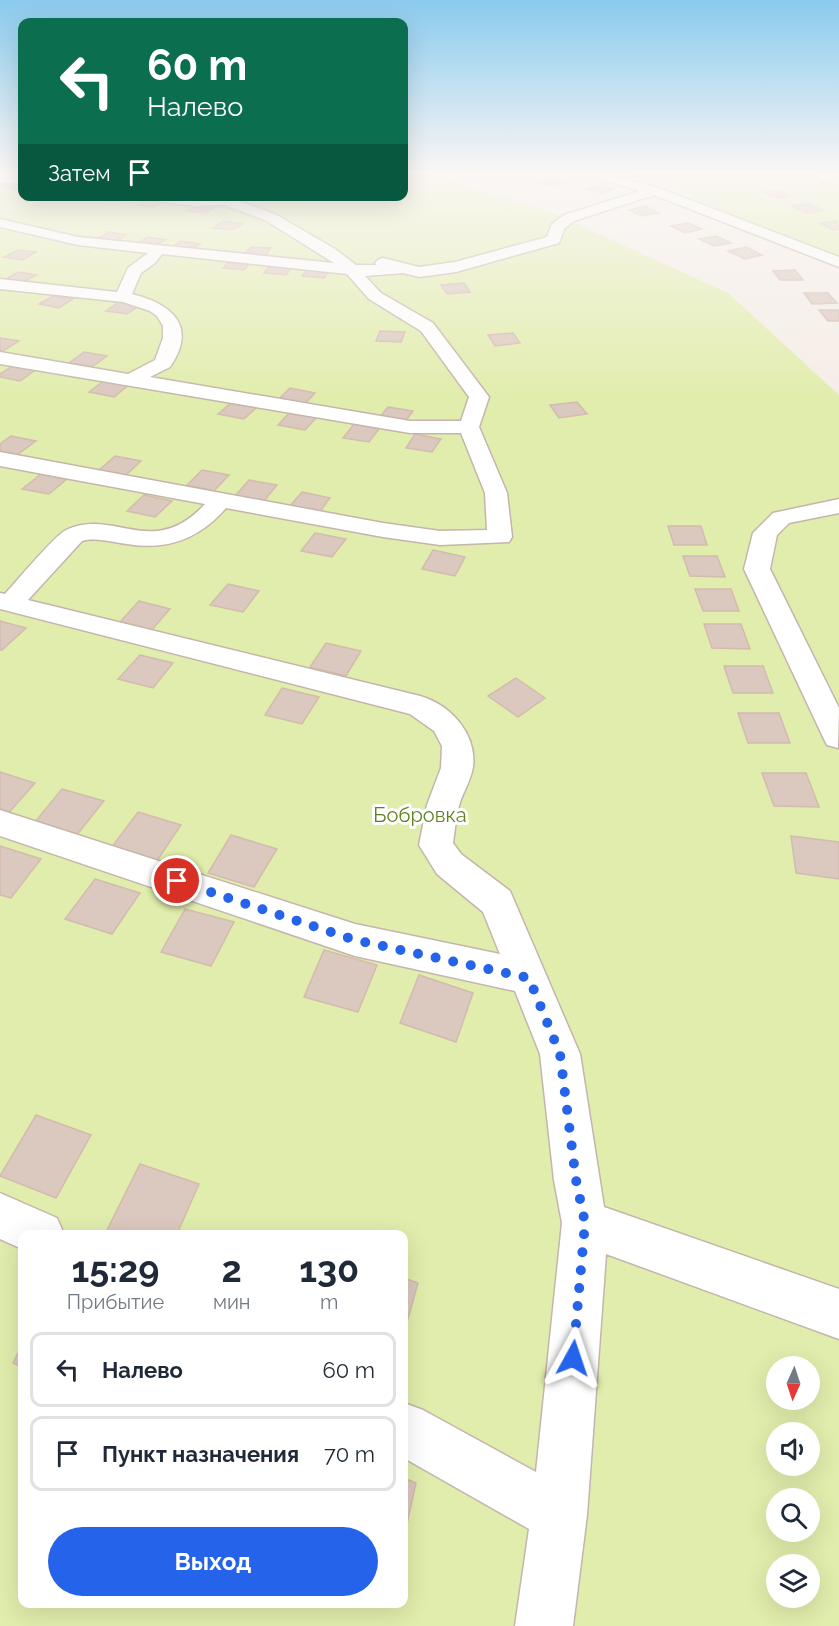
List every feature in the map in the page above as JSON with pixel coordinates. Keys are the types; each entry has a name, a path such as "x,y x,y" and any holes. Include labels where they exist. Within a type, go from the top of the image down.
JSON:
{"street":[{"path":"139,248 367,271 456,267 525,248"},
{"path":"266,260 308,254 314,248"},
{"path":"0,459 220,501 440,538 501,537 496,493 469,427 479,397 427,327 375,296 351,269 322,248"},
{"path":"802,248 839,262"},
{"path":"123,297 134,271 150,260 158,250"},
{"path":"331,253 411,270"},
{"path":"375,296 411,270"},
{"path":"0,284 123,297 154,305 168,317 173,335 163,363 133,380"},
{"path":"0,358 410,427 469,427"},
{"path":"5,602 73,536 90,531 144,540 179,534 203,520 220,501"},
{"path":"838,737 757,569 765,533 781,518 839,506"},
{"path":"5,602 420,706 446,724 458,746 457,768 443,806 436,845 449,864 497,902 560,1054 576,1180 585,1223 559,1515 544,1626"},
{"path":"0,823 355,940 529,978"},
{"path":"0,1216 32,1230"},
{"path":"585,1223 839,1314"},
{"path":"408,1431 559,1515"}],"green space":[{"name":"Бобровка","path":"0,248 629,248 728,293 839,395 839,1626 0,1626"},
{"path":"805,248 839,248 839,262"}],"building":[{"path":"170,248 193,248 189,250"},
{"path":"250,248 271,248 265,256 244,254"},
{"path":"748,248 762,255 745,259 728,251"},
{"path":"18,250 36,252 23,260 4,257"},
{"path":"230,261 251,262 244,270 223,268"},
{"path":"271,265 292,267 286,275 264,273"},
{"path":"308,268 330,270 324,278 302,276"},
{"path":"795,270 803,280 780,280 773,271"},
{"path":"18,272 37,275 23,282 4,280"},
{"path":"464,283 470,292 447,294 441,285"},
{"path":"804,293 828,293 837,303 812,304"},
{"path":"53,296 73,299 59,308 39,304"},
{"path":"119,302 140,305 127,314 106,311"},
{"path":"819,310 839,310 839,321 828,321"},
{"path":"380,331 405,332 401,342 376,341"},
{"path":"513,333 520,343 495,346 488,335"},
{"path":"0,338 19,341 0,351"},
{"path":"84,352 107,356 92,367 69,363"},
{"path":"14,365 37,369 20,381 0,377 0,374"},
{"path":"105,380 129,385 114,397 89,392"},
{"path":"290,388 315,393 304,405 278,400"},
{"path":"232,402 258,406 244,419 218,414"},
{"path":"577,402 587,414 559,418 550,405"},
{"path":"388,407 413,411 404,423 378,419"},
{"path":"290,412 317,417 305,430 278,425"},
{"path":"354,424 379,429 369,442 343,438"},
{"path":"415,434 441,439 432,452 406,448"},
{"path":"11,436 36,441 17,455 0,451 0,444"},
{"path":"115,456 141,461 125,476 99,470"},
{"path":"202,470 229,475 214,491 187,485"},
{"path":"41,474 67,479 49,494 22,489"},
{"path":"249,480 277,485 264,501 235,496"},
{"path":"302,492 330,498 318,514 288,508"},
{"path":"144,495 172,501 155,517 127,511"},
{"path":"668,526 701,526 707,545 674,545"},
{"path":"315,533 346,539 332,557 301,551"},
{"path":"433,550 465,557 455,576 422,569"},
{"path":"683,556 717,556 725,577 690,576"},
{"path":"228,584 259,591 243,612 210,605"},
{"path":"695,589 731,589 739,611 703,611"},
{"path":"139,601 170,609 151,631 119,623"},
{"path":"0,621 26,628 2,650 0,650"},
{"path":"704,624 741,624 750,649 712,648"},
{"path":"326,643 361,651 346,676 310,667"},
{"path":"140,655 173,663 153,688 118,679"},
{"path":"724,666 763,666 773,693 733,693"},
{"path":"516,678 545,698 518,717 488,696"},
{"path":"282,688 319,697 302,724 265,715"},
{"path":"738,713 779,713 790,743 748,743"},
{"path":"0,772 35,783 6,816 0,814"},
{"path":"762,773 806,773 819,807 774,806"},
{"path":"62,789 104,801 76,836 34,823"},
{"path":"138,812 181,825 156,862 111,848"},
{"path":"231,835 277,849 254,887 208,873"},
{"path":"791,836 839,842 839,879 796,873"},
{"path":"0,846 41,859 11,898 0,895"},
{"path":"95,879 140,893 112,934 65,919"},
{"path":"185,909 234,922 211,966 161,952"},
{"path":"324,950 377,965 358,1012 304,997"},
{"path":"419,975 473,993 456,1042 400,1023"},
{"path":"36,1115 91,1135 56,1198 0,1176"},
{"path":"140,1164 199,1184 179,1230 107,1230"},
{"path":"408,1279 418,1283 408,1319"},
{"path":"18,1353 18,1365 13,1363"},
{"path":"408,1480 416,1483 408,1519"}],"route":[{"path":"177,881 355,940 529,978 560,1054 576,1180 585,1223 573,1358"}]}
